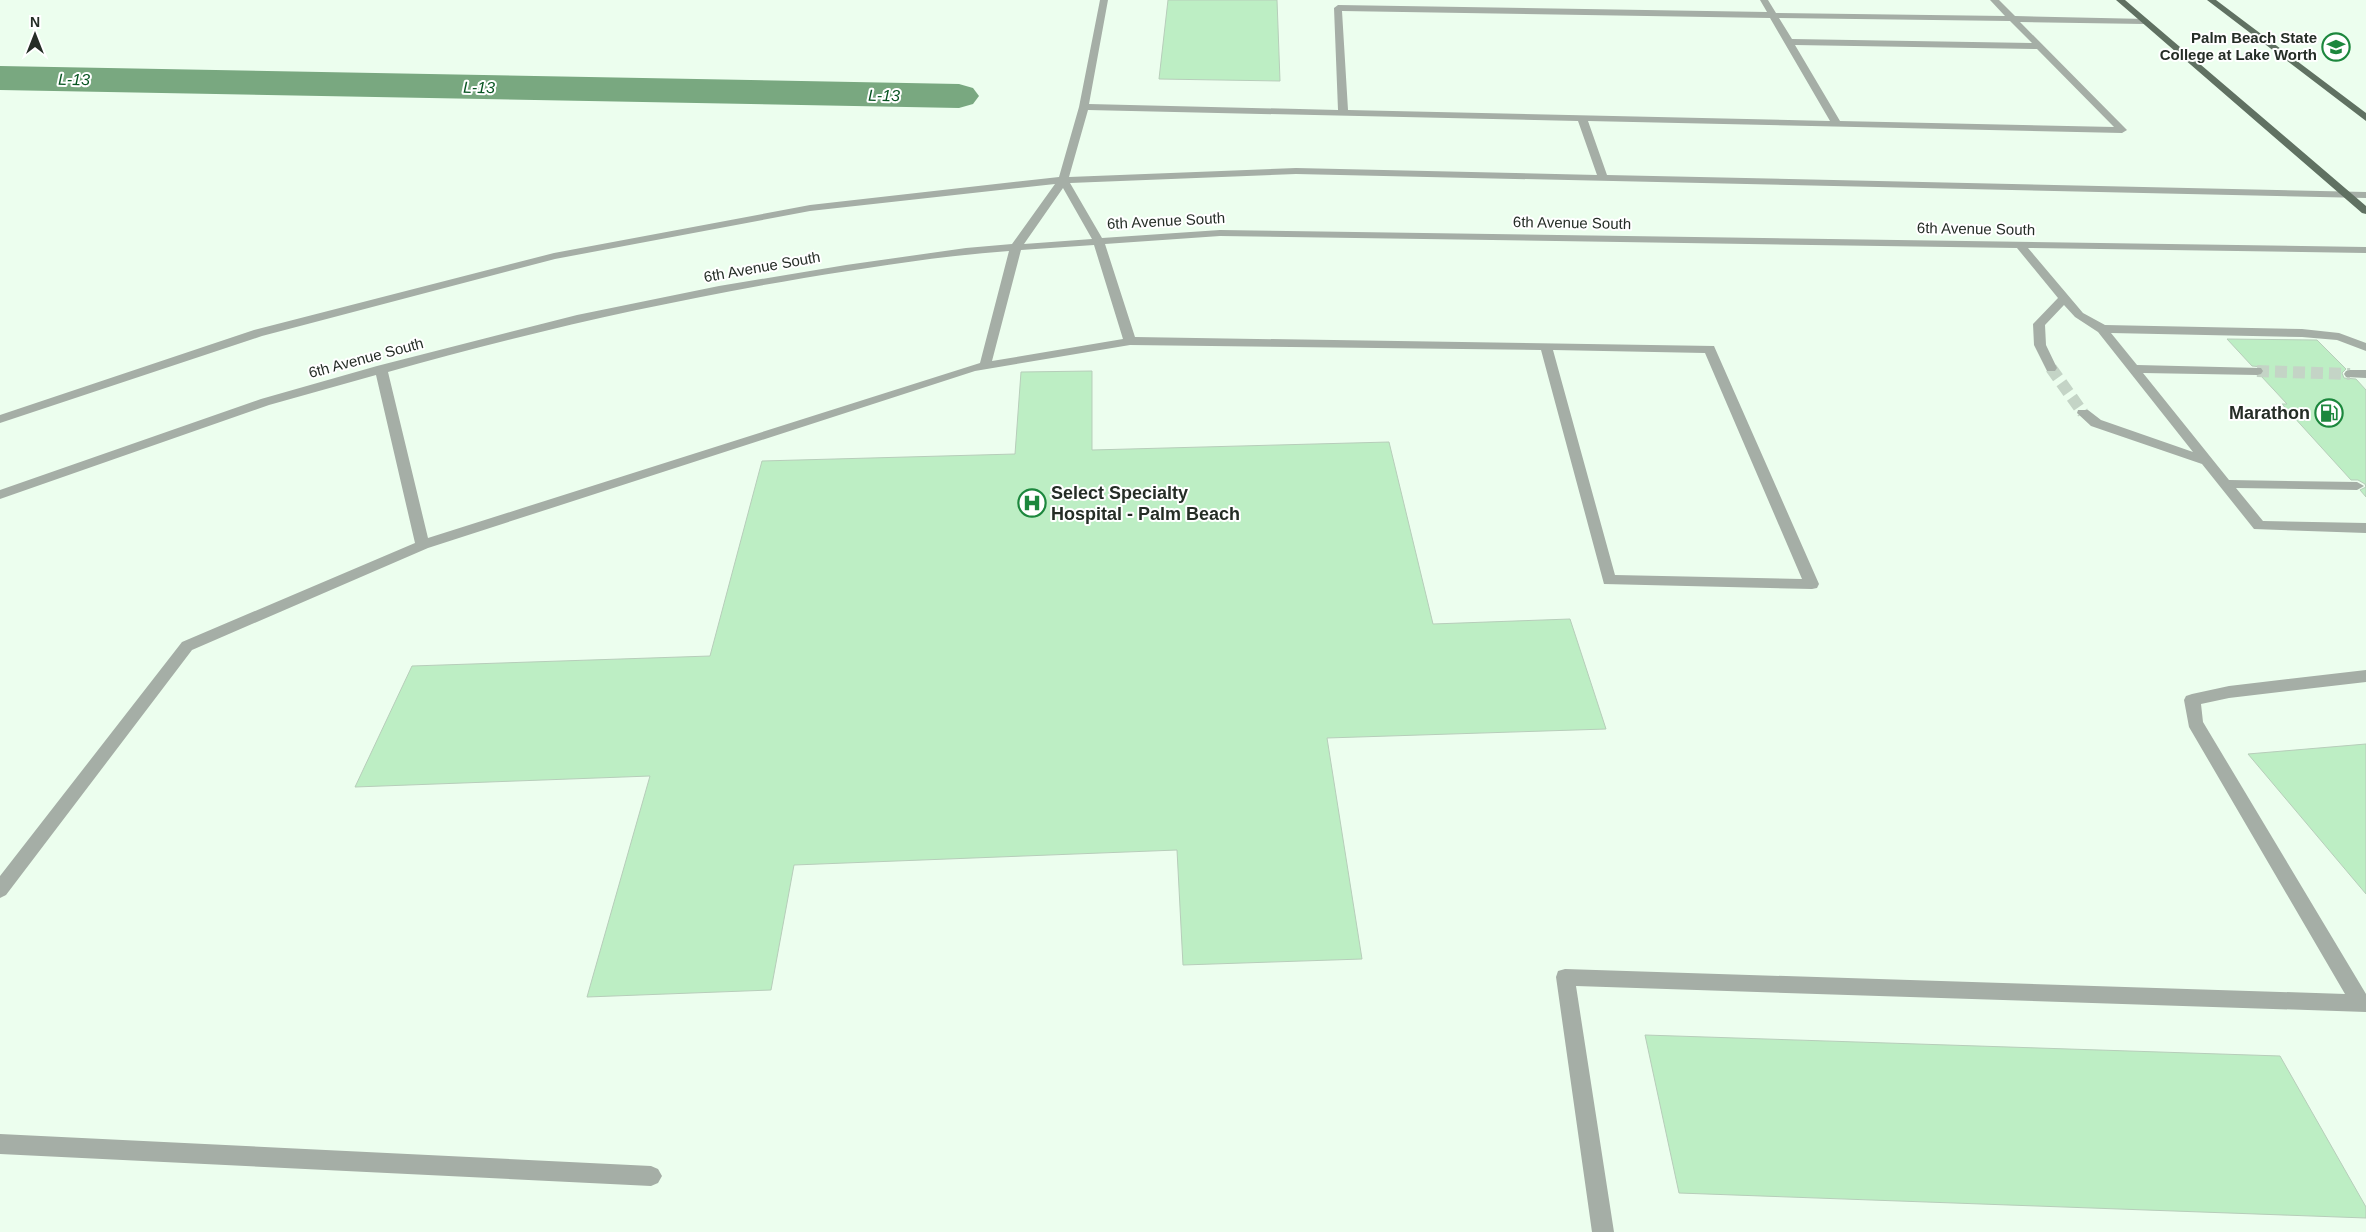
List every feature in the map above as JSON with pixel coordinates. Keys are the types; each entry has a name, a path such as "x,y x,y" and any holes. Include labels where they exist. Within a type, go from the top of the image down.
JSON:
{"main road":[{"path":"2120,0 2366,211"},
{"path":"2211,0 2366,118"}],"street":[{"path":"985,366 1016,247 1063,180 1084,107 1104,0"},
{"path":"1764,0 1837,124"},
{"path":"1084,107 2122,130 1994,0"},
{"path":"1343,113 1338,8 2144,21"},
{"path":"1788,42 2040,46"},
{"path":"1582,118 1603,178"},
{"path":"0,419 258,333 554,256 810,208 1063,180 1296,171 2366,195"},
{"path":"1063,180 1098,240 1130,341"},
{"name":"6th Avenue South","path":"0,495 265,402 382,369 577,319 719,289 966,251 1098,240 1230,233 2366,250"},
{"path":"2019,244 2079,315 2102,329 2259,526 2366,528"},
{"path":"2051,368 2040,345 2039,324 2065,298"},
{"path":"2102,329 2302,333 2339,337 2366,347"},
{"path":"0,890 187,646 423,545 973,368 1130,341 1710,349 1812,584 1609,580 1546,347"},
{"path":"382,369 423,545"},
{"path":"2134,370 2256,371"},
{"path":"2350,374 2366,374"},
{"path":"2083,413 2096,423 2207,461"},
{"path":"2226,484 2356,486"},
{"path":"2364,1004 2195,723 2192,700 2229,692 2366,676"},
{"path":"1603,1232 1565,977 2364,1004"},
{"path":"0,1144 651,1176"}],"building":[{"path":"1168,0 1277,0 1280,81 1159,79"},
{"path":"2227,339 2317,340 2346,369 2342,373 2344,378 2356,379 2366,390 2366,487 2365,484 2358,480 2351,480 2282,404 2287,404 2261,376 2265,372 2263,367 2252,366"},
{"path":"1092,371 1092,450 1389,442 1433,624 1570,619 1606,729 1327,738 1362,959 1183,965 1177,850 794,865 771,990 587,997 650,776 355,787 412,666 710,656 762,461 1015,454 1021,372"},
{"path":"2366,487 2366,497 2360,490"},
{"path":"2366,744 2366,894 2248,754"},
{"path":"1645,1035 2280,1056 2366,1207 2366,1218 1679,1193"}],"waterway":[{"name":"L-13","path":"0,78 959,96"}],"tunnel":[{"path":"2051,368 2083,413"},
{"path":"2257,371 2350,374"}],"place":[{"name":"Palm Beach State College at Lake Worth","path":"2336,47"},
{"name":"Marathon","path":"2329,413"},
{"name":"Select Specialty Hospital - Palm Beach","path":"1032,503"}]}
